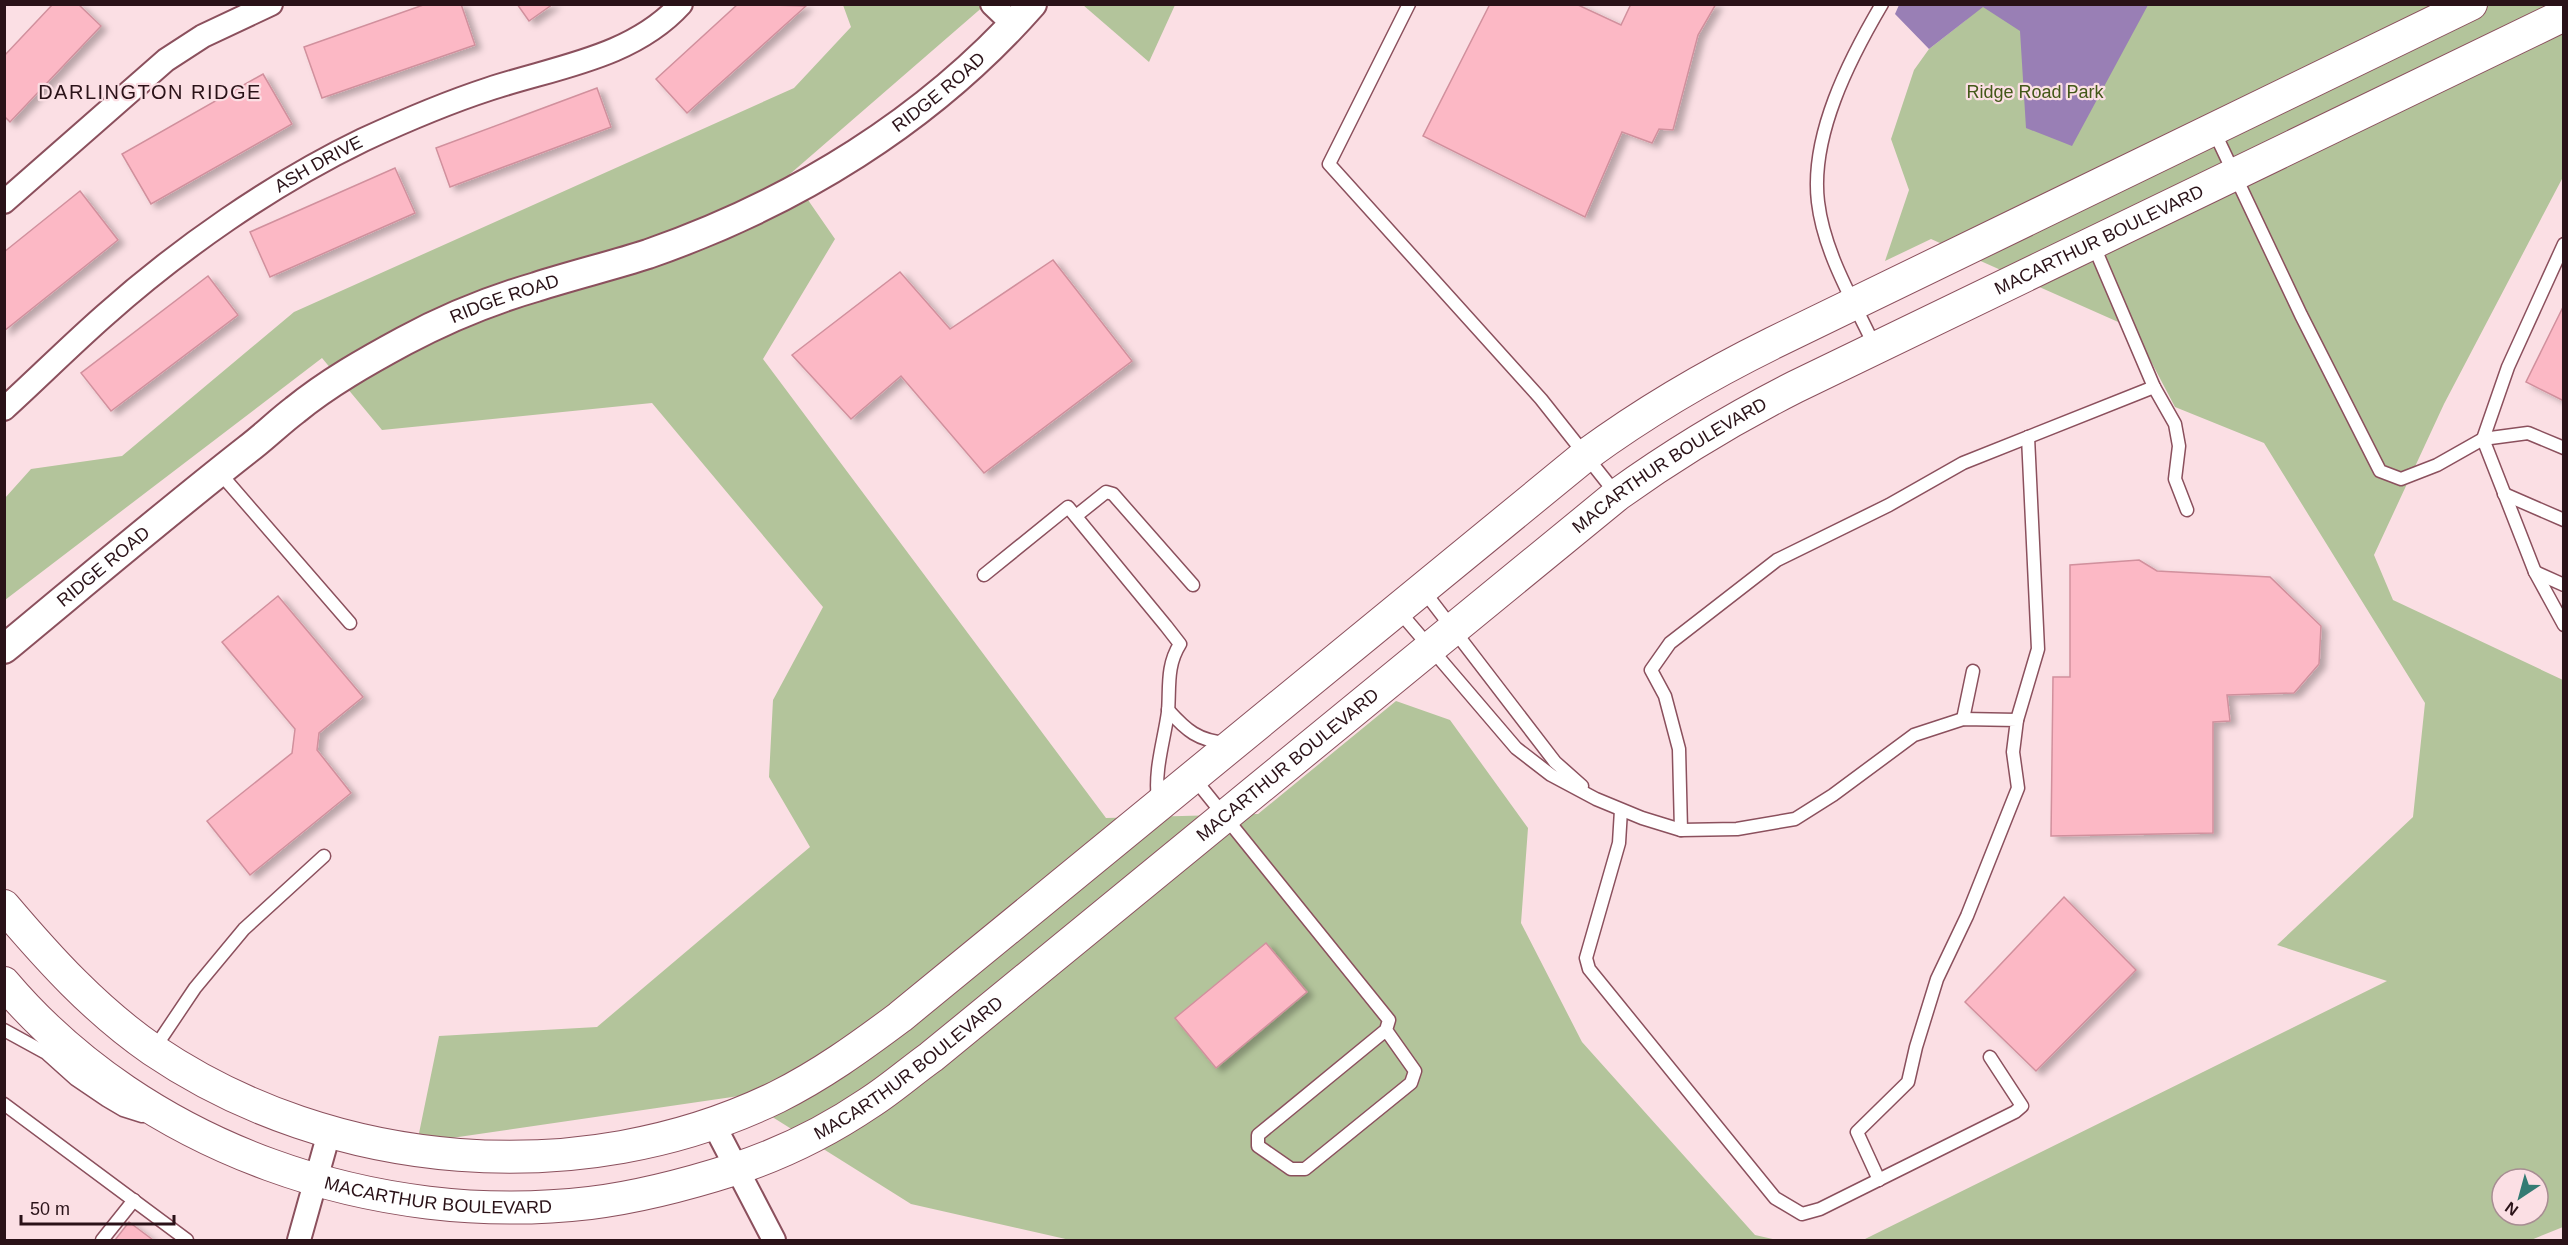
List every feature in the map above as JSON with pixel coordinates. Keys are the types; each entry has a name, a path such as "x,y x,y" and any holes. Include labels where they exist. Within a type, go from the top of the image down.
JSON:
{"main road":[{"path":"4,906 49,959 99,1008 154,1050 212,1085 270,1112 329,1133 387,1146 444,1154 512,1156 583,1153 647,1141 713,1123 776,1097 841,1061 900,1017 1586,455 1636,419 1705,376 2470,4"},
{"name":"MACARTHUR BOULEVARD","path":"4,984 66,1046 124,1091 189,1130 250,1158 315,1181 379,1195 440,1204 512,1207 590,1203 664,1190 737,1168 802,1141 869,1104 931,1057 1617,495 1664,461 1730,421 1875,349 2564,15"},
{"path":"2071,198 2093,243"}],"street":[{"path":"4,202 166,60 203,36 271,4"},
{"name":"ASH DRIVE","path":"4,409 104,315 159,270 237,214 300,174 361,141 424,113 489,89 620,49 645,36 671,16 681,4"},
{"path":"992,4 1023,15"},
{"name":"RIDGE ROAD","path":"4,649 297,408 352,371 406,340 468,312 531,288 645,255 703,234 759,210 814,181 916,113 964,73 1023,15"},
{"path":"713,1123 774,1240"},
{"path":"299,1240 329,1133"}],"lane":[{"path":"1409,4 1329,164 1541,399 1617,495"},
{"path":"1875,349 1830,248 1818,203 1818,160 1834,104 1856,49 1882,4"},
{"path":"2213,129 2301,315 2380,471 2401,479 2437,465 2483,439 2528,433 2564,448"},
{"path":"2093,243 2154,387 2175,424 2179,446 2175,478 2187,510"},
{"path":"2564,244 2508,367 2483,439 2535,572 2564,625"},
{"path":"1681,830 1678,749 1665,696 1651,670 1670,643 1777,560 1889,505 1963,463 2154,387"},
{"path":"1879,1180 1857,1131 1908,1082 1937,979 1967,916 2018,788 2013,752 2017,720 2038,649 2028,437"},
{"path":"218,472 350,623"},
{"path":"1076,516 1106,492 1113,494 1193,585"},
{"path":"2504,494 2564,520"},
{"path":"984,574 1068,507 1180,644 1174,654 1167,685 1168,710 1158,769 1159,804"},
{"path":"2535,572 2564,585"},
{"path":"1423,589 1442,639 1516,748 1551,775 1596,799 1681,830 1737,829 1795,819 1833,795 1914,735 1963,719 2017,720"},
{"path":"1398,609 1442,639 1555,762 1596,799"},
{"path":"1963,719 1973,671"},
{"path":"1168,710 1186,731 1213,742 1233,744"},
{"path":"1193,777 1389,1020 1386,1030 1258,1135 1258,1146 1291,1169 1305,1169 1411,1083 1415,1071 1386,1030"},
{"path":"1621,810 1619,843 1586,958 1589,969 1775,1198 1803,1214 1820,1209 2015,1112 2022,1107 1990,1057"},
{"path":"154,1050 195,988 244,928 324,856"},
{"path":"4,1030 46,1053 75,1080 123,1110 144,1116 162,1113"},
{"path":"4,1104 188,1240"},
{"path":"102,1240 134,1200"}],"green space":[{"path":"843,5 985,5 790,174 835,239 763,359 1106,818 1258,814 1396,701 1450,720 1528,828 1521,923 1582,1042 1755,1235 1777,1240 1070,1240 911,1204 739,1096 417,1143 439,1036 597,1027 810,847 769,777 773,700 823,607 652,403 382,430 322,358 5,600 5,498 31,469 122,456 294,312 794,88 851,27"},
{"path":"1083,5 1175,5 1149,62"},
{"name":"Ridge Road Park","path":"1972,5 2563,5 2563,177 2444,404 2374,555 2393,600 2563,680 2563,1227 2531,1240 1863,1240 2387,981 2277,945 2413,817 2425,703 2264,443 2175,407 2134,329 1931,239 1885,261 1909,190 1891,139 1914,70 1929,49 1966,20"}],"shaded area":[{"path":"1899,4 2148,5 2072,146 2026,128 2020,31 1983,7 1929,49 1895,14"}],"building":[{"path":"53,4 78,4 101,26 10,122 4,116 4,56"},
{"path":"426,4 461,4 475,45 322,98 304,47"},
{"path":"517,4 553,4 529,21"},
{"path":"738,4 806,6 687,113 656,79"},
{"path":"1490,4 1576,4 1621,25 1631,4 1716,4 1698,35 1673,130 1659,129 1652,143 1622,132 1585,217 1423,136"},
{"path":"263,74 292,124 151,204 122,154"},
{"path":"597,88 611,127 450,187 436,148"},
{"path":"395,168 415,213 270,277 250,232"},
{"path":"80,191 118,240 4,331 4,252"},
{"path":"1053,260 1132,361 984,473 901,376 851,419 792,355 900,272 950,329"},
{"path":"208,276 238,315 111,411 81,373"},
{"path":"2564,305 2564,401 2526,382"},
{"path":"2139,560 2157,571 2270,577 2321,626 2319,664 2294,693 2227,695 2230,721 2213,722 2213,833 2051,836 2053,677 2070,677 2070,565"},
{"path":"278,596 363,697 319,733 317,750 351,793 250,875 207,821 292,753 295,729 222,642"},
{"path":"2064,897 2136,970 2036,1071 1965,1002"},
{"path":"1266,943 1307,992 1216,1068 1175,1018"},
{"path":"129,1222 153,1240 115,1240"}],"district":[{"name":"DARLINGTON RIDGE","path":"150,92"}]}
